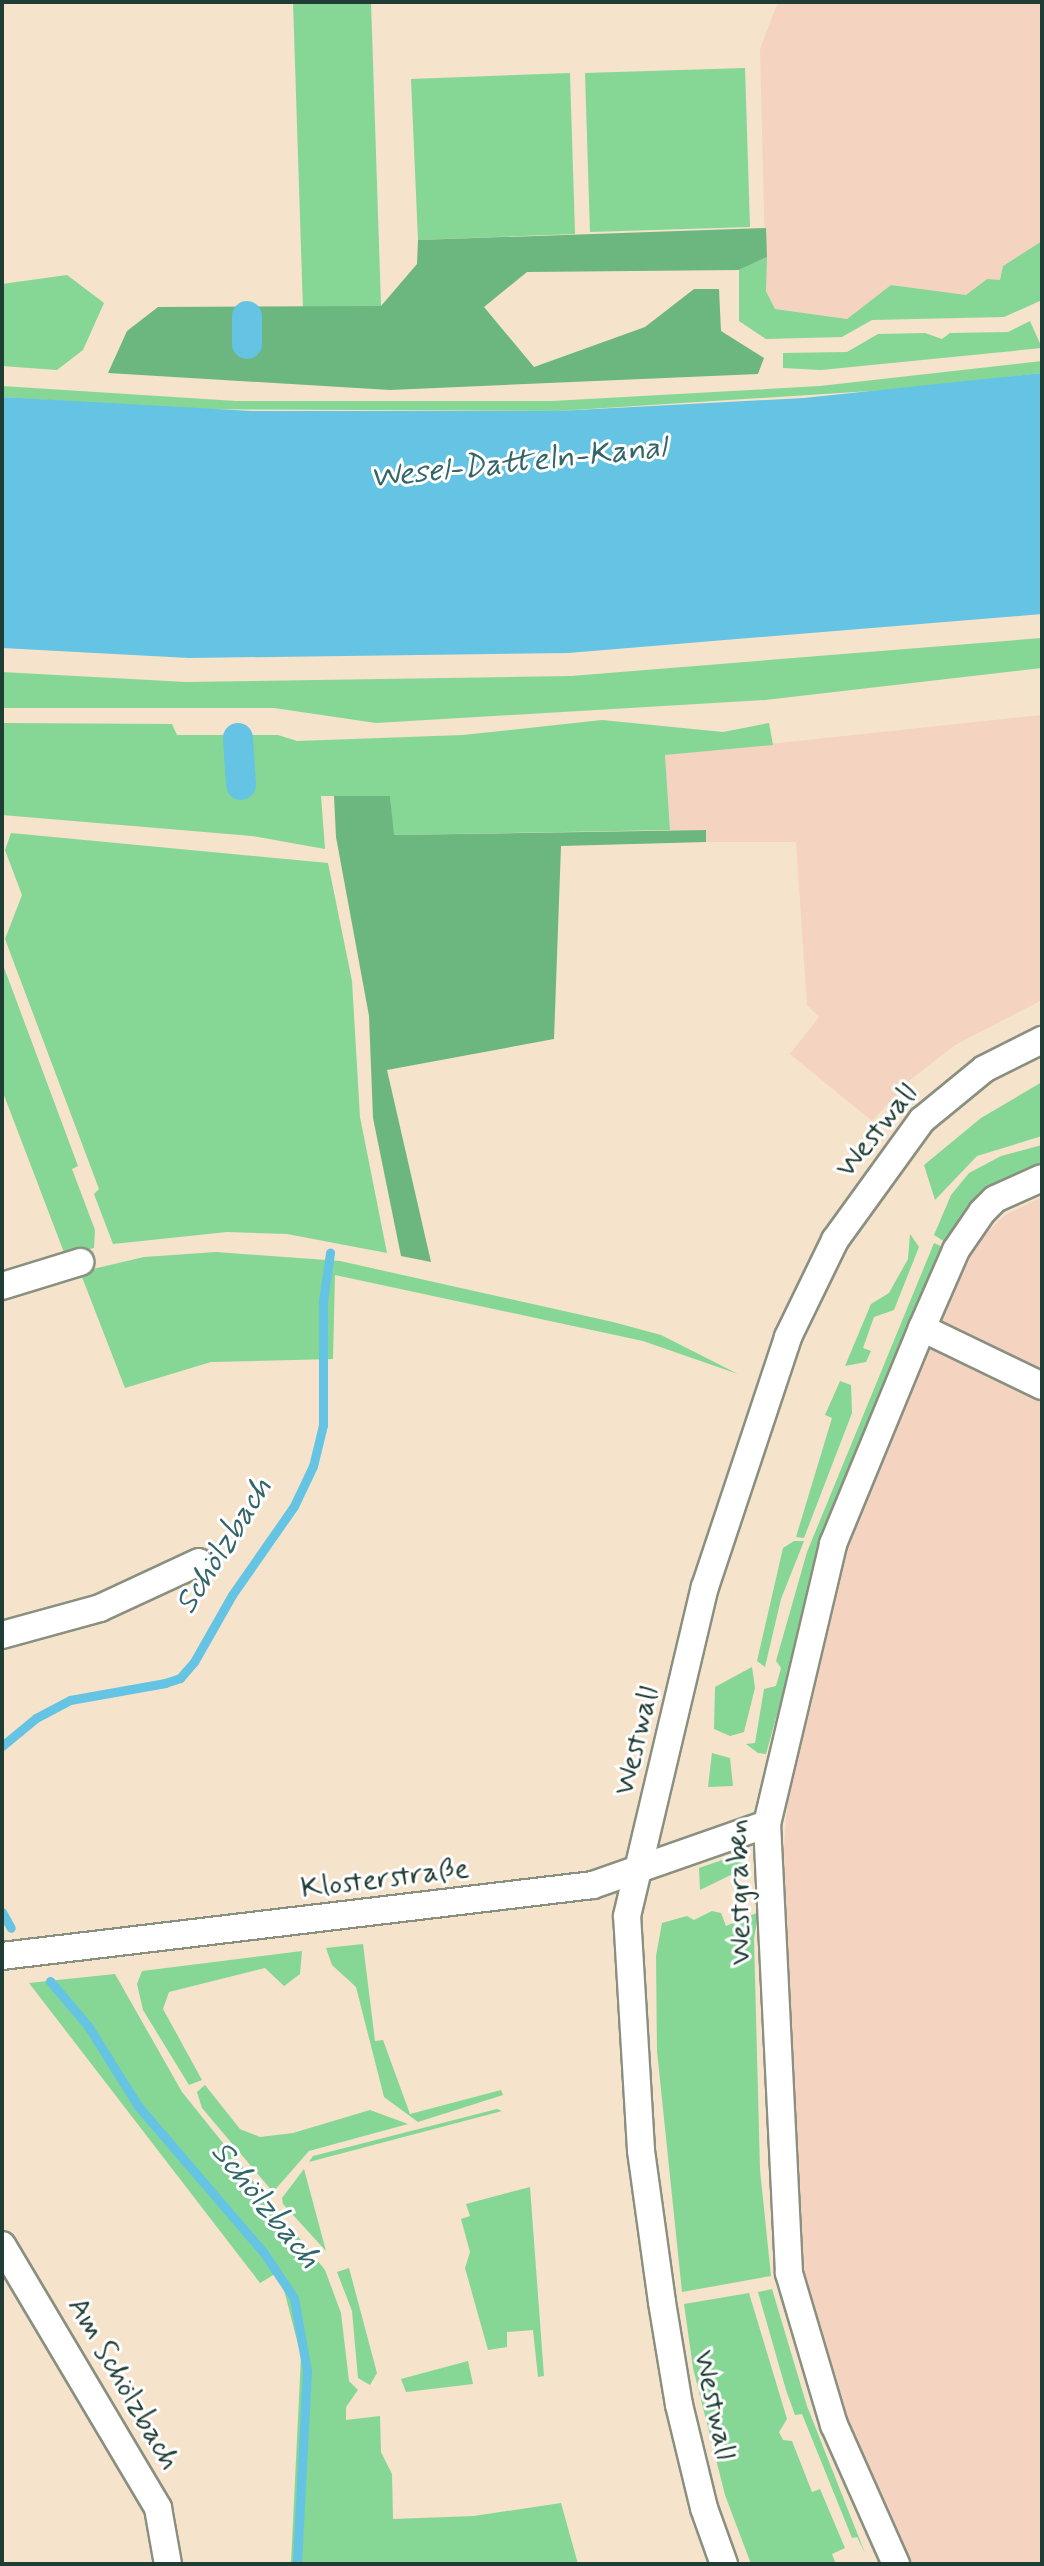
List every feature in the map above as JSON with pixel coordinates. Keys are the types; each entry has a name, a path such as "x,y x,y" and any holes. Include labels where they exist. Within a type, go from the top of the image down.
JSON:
{"street":[{"name":"Westwall","path":"724,2564 704,2508 679,2405 641,2150 627,1916 705,1587 729,1506 780,1358 835,1240 922,1120 984,1069 1042,1040"},
{"name":"Westgraben","path":"896,2564 834,2425 789,2273 767,1824 833,1544 922,1328 956,1250 982,1212 995,1199 1042,1178"},
{"path":"2,1286 80,1262"},
{"path":"922,1328 1042,1386"},
{"path":"2,1635 100,1608 199,1562"},
{"name":"Klosterstraße","path":"2,1956 593,1885 641,1865 767,1824"},
{"name":"Am Schölzbach","path":"2,2245 112,2425 158,2508 167,2552"}],"shaded area":[{"path":"778,2 1042,2 1042,241 1003,266 1000,281 987,279 966,295 891,285 847,319 775,309 766,291 760,49"},
{"path":"1042,715 1042,1000 955,1045 910,1080 872,1121 790,1054 819,1017 807,1005 796,842 706,842 705,830 670,830 665,755"},
{"path":"1042,1197 1042,2564 912,2564 891,2533 829,2380 810,2321 799,2258 792,2205 784,1846 793,1738 845,1540 896,1409 979,1240 1005,1215"}],"green space":[{"path":"293,2 371,2 381,306 303,309"},
{"path":"745,68 750,227 590,232 585,73"},
{"path":"570,73 575,234 418,240 411,79"},
{"path":"766,228 767,257 739,270 527,272 484,307 534,367 645,327 694,289 719,289 721,331 764,358 758,374 390,390 108,373 127,331 158,307 381,306 417,264 418,240"},
{"path":"1042,241 1042,300 1004,317 872,320 842,337 766,339 739,321 739,270 767,257 766,291 775,309 847,319 891,285 966,295 987,279 1000,280 1003,266"},
{"path":"67,275 104,303 83,350 57,370 2,366 2,284"},
{"path":"1030,321 1042,348 821,370 783,368 783,353 847,352 878,334 925,333 942,339 950,333 1008,332"},
{"path":"1042,361 1042,373 902,389 558,411 182,409 2,397 2,386 236,401 552,401 820,386"},
{"path":"1042,638 1042,668 765,700 376,723 274,708 2,708 2,672 186,682 571,676"},
{"path":"602,720 723,732 769,723 773,745 665,755 670,830 393,835 390,796 321,796 325,849 252,836 2,815 2,723 172,724 177,735 278,735 297,741 463,735"},
{"path":"334,796 390,796 394,835 706,830 706,842 561,846 554,1039 387,1070 431,1262 401,1256 373,1118 369,1016 336,837"},
{"path":"11,833 328,863 352,981 360,1117 387,1253 287,1234 227,1232 113,1244 94,1194 99,1189 5,939 22,895 5,850"},
{"path":"2,962 78,1166 72,1169 95,1230 94,1248 65,1255 2,1090"},
{"path":"1042,1082 1042,1136 977,1156 935,1200 924,1165 981,1118"},
{"path":"1042,1145 1042,1166 974,1203 945,1242 934,1235 951,1195 969,1173 1001,1156"},
{"path":"910,1234 919,1247 894,1310 874,1317 863,1348 871,1351 866,1362 845,1366 871,1304 889,1293 908,1259"},
{"path":"934,1243 943,1247 881,1392 810,1596 766,1754 758,1753 746,1744 755,1743 764,1689 776,1686 781,1668 776,1661 807,1552"},
{"path":"216,1252 340,1261 613,1322 661,1335 738,1374 643,1341 335,1275 333,1359 211,1362 125,1388 80,1272 144,1257"},
{"path":"840,1381 851,1385 852,1413 804,1538 796,1537 832,1418 825,1415"},
{"path":"794,1541 804,1541 781,1599 765,1667 757,1661 783,1548"},
{"path":"752,1667 755,1688 744,1732 730,1736 714,1729 715,1687"},
{"path":"712,1753 730,1758 733,1786 708,1787"},
{"path":"728,1858 749,1866 700,1890 699,1868"},
{"path":"712,1911 721,1913 726,1926 759,1912 754,1938 760,2170 771,2276 682,2292 657,2051 656,1956 662,1923 687,1916 694,1920"},
{"path":"363,1944 375,2041 383,2040 410,2114 501,2090 503,2095 418,2122 384,2097 356,1987 332,1965 326,1948"},
{"path":"302,1951 300,1974 284,1986 265,1968 169,1992 163,2009 202,2080 189,2085 143,2010 137,1984 142,1971"},
{"path":"115,1974 182,2092 325,2270 341,2313 349,2381 358,2390 346,2407 346,2420 380,2416 381,2452 392,2474 393,2519 474,2516 561,2503 578,2564 291,2564 301,2356 284,2290 275,2274 260,2283 29,1983"},
{"path":"205,2085 240,2129 260,2137 293,2133 370,2110 408,2124 309,2151 273,2192 202,2108 197,2092"},
{"path":"497,2109 502,2111 309,2162 313,2156"},
{"path":"304,2169 326,2251 283,2204 282,2198"},
{"path":"530,2187 544,2376 538,2377 533,2330 507,2332 507,2347 488,2350 465,2268 470,2252 461,2219 470,2216 466,2204"},
{"path":"349,2268 377,2373 370,2385 358,2378 352,2311 337,2272"},
{"path":"772,2289 807,2406 865,2553 857,2537 852,2538 802,2414 795,2415 786,2390 758,2292"},
{"path":"749,2293 787,2419 779,2432 783,2440 792,2441 812,2492 820,2489 845,2548 832,2554 836,2564 751,2564 725,2495 693,2368 684,2304"},
{"path":"468,2361 473,2384 406,2392 401,2379"}],"water":[{"name":"Wesel-Datteln-Kanal","path":"1042,373 1042,614 568,653 189,658 2,648 2,397 252,411 558,411 804,398"}],"waterway":[{"name":"Schölzbach","path":"247,316 247,344"},
{"name":"Schölzbach","path":"238,738 241,785"},
{"name":"Schölzbach","path":"2,1746 36,1718 70,1700 165,1683 180,1678 194,1662 232,1595 294,1506 313,1466 323,1425 323,1301 330,1253"},
{"name":"Schölzbach","path":"2,1912 11,1928"},
{"name":"Schölzbach","path":"50,1981 88,2026 138,2106 264,2253 294,2298 307,2371 297,2564"}]}
